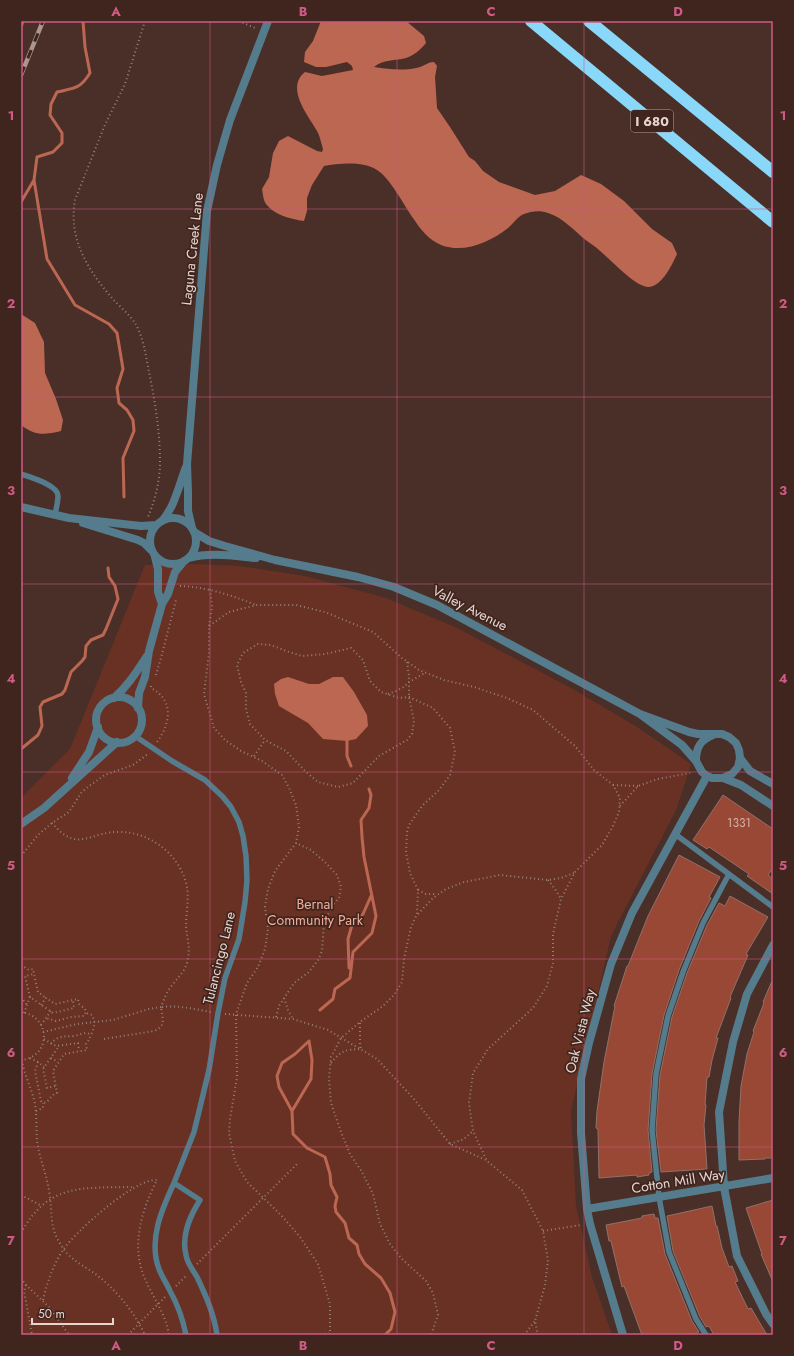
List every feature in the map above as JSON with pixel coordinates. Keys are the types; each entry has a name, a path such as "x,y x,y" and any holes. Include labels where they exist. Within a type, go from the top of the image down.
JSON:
{"highway":[{"name":"I 680","path":"531,21 773,222"},
{"name":"I 680","path":"589,21 773,172"}],"street":[{"name":"Laguna Creek Lane","path":"193,530 188,511 187,464 207,211 217,166 230,120 268,21"},
{"name":"Laguna Creek Lane","path":"159,523 174,503 177,490 187,464"},
{"path":"21,508 69,518 138,540 144,543 162,562 177,564 187,560"},
{"path":"69,518 141,526 159,523 173,518 183,521 193,530 196,538 196,546 193,552 175,572 168,594 162,604 149,652 145,677 139,693 138,708"},
{"path":"159,523 151,532 149,541 158,569 158,592 162,604"},
{"name":"Valley Avenue","path":"193,530 210,541 274,560 358,577 394,587 437,605 640,714 689,732 713,735 722,734 729,737 736,743 740,758 750,771 773,784"},
{"name":"Valley Avenue","path":"187,560 198,555 208,555 274,560"},
{"path":"114,698 122,691 149,652"},
{"path":"121,697 129,700 138,708 142,723 138,732 130,740 114,742 106,739 102,735 96,723 97,715 99,709 108,700 121,697"},
{"name":"Valley Avenue","path":"640,714 682,745 696,761 698,767 707,776"},
{"path":"66,787 89,752 98,728"},
{"path":"696,761 696,753 699,744 705,738 713,735"},
{"path":"21,824 44,808 118,742"},
{"path":"707,776 718,779 732,774 738,767 740,758"},
{"name":"Oak Vista Way","path":"623,1335 590,1224 587,1209 580,1133 580,1079 611,964 632,913 707,776"},
{"path":"723,778 741,785 773,806"},
{"path":"773,945 747,994 733,1042 719,1112 724,1187 737,1256 766,1314 773,1324"},
{"name":"Cotton Mill Way","path":"587,1209 773,1178"}],"lane":[{"path":"21,474 52,486 56,490 58,495 55,515"},
{"name":"Tulancingo Lane","path":"135,736 172,761 205,780 223,797 231,807 239,822 246,856 247,880 239,939 225,978 209,1070 194,1132 174,1183 162,1208 155,1241 155,1253 159,1268 178,1308 186,1335"},
{"path":"675,834 773,907"},
{"path":"706,1335 696,1319 669,1252 659,1198 652,1130 656,1074 668,1016 703,923 729,874"},
{"path":"174,1183 200,1200 189,1221 184,1247 188,1262 210,1308 216,1335"}],"path":[{"path":"145,21 125,84 104,127 75,200 73,212 77,239 84,260 100,283 135,323 145,348 156,405 160,463 154,501 147,518"},
{"path":"240,21 264,32"},
{"path":"181,582 180,586 210,589 257,605"},
{"path":"210,589 212,607 209,626 209,653 204,694 214,728 225,740 241,751 254,756 282,775 296,805 299,827 296,843 275,871 268,889 266,907 268,929 265,949 258,967 247,983 236,1014 237,1077 229,1133 235,1161 248,1182 300,1237 318,1264 330,1304 330,1334 321,1335"},
{"path":"21,856 38,835 68,812 81,793 97,780 133,765 148,754 163,734 167,725 168,714 166,704 159,692 151,688 161,658 178,594"},
{"path":"209,626 228,612 257,605 296,605 326,612 373,632 407,662 425,673 444,680 474,687 508,698 533,710 575,746 594,770 614,785 620,798 620,806 617,817 602,845 575,872 561,899 553,934 553,963 548,986 533,1008 488,1049 473,1073 469,1103 473,1131 487,1161"},
{"path":"407,662 409,697 414,721 412,734 407,740 379,756 353,783 338,787 318,782 286,751 265,740 250,724 246,708 246,694 241,682 238,665 243,653 258,644 271,645 302,656 325,654 351,648 363,660 370,681 381,692 399,698 409,697 432,708 450,728 455,752 450,774 439,790 422,806 409,825 406,852 410,873 418,890 417,914 411,927 404,959 402,982 394,995 383,1006 360,1022 341,1038 331,1058 329,1079 331,1103 350,1154 362,1172 373,1194 380,1224 390,1244 401,1258 426,1281 433,1293 438,1315 431,1335"},
{"path":"387,694 404,687 409,682 425,673"},
{"path":"254,756 265,740"},
{"path":"614,785 638,786 658,779 690,773"},
{"path":"620,806 638,786"},
{"path":"52,823 60,832 72,839 86,839 110,832 121,832 142,836 157,843 171,856 181,869 187,888 186,928 189,948 187,964 182,975 167,993 161,1007 163,1022 162,1026 159,1029 104,1039"},
{"path":"276,1017 284,998 294,984 308,972 318,960 322,951 324,923 332,906 339,898 341,887 336,875 325,862 311,850 296,843"},
{"path":"417,914 446,889 464,882 500,875 548,880 561,878 575,872"},
{"path":"548,880 555,888 561,899"},
{"path":"418,890 426,894 438,895"},
{"path":"21,965 29,970 33,969 38,992 55,1004 78,1000 78,1004 85,1009 86,1013 92,1015 94,1023 94,1030 86,1044 87,1050 64,1054 58,1062 53,1070 57,1094 53,1095 49,1100 43,1103"},
{"path":"24,1013 30,997 26,976 34,974"},
{"path":"21,997 27,1004"},
{"path":"30,997 53,1013 74,1008 73,1000"},
{"path":"41,1005 46,998"},
{"path":"284,998 293,1019"},
{"path":"43,1032 77,1024 94,1023 122,1018 148,1009 161,1007 183,1006 212,1012"},
{"path":"21,1012 34,1016 41,1025 43,1032 44,1039 40,1051 30,1058 21,1060 22,1067 33,1096 36,1111 37,1140 49,1189 52,1224 56,1237 63,1250 69,1256 97,1275 125,1302 145,1335"},
{"path":"41,1025 51,1012"},
{"path":"46,1018 56,1021 70,1017 84,1016 86,1013"},
{"path":"224,1014 293,1019 328,1030 361,1049 377,1059 414,1099 450,1144 487,1161 522,1190 543,1231 548,1260 545,1285 535,1321 524,1335"},
{"path":"360,1022 361,1049"},
{"path":"51,1044 53,1040 60,1037 87,1033 91,1035"},
{"path":"44,1039 54,1046 78,1043 80,1051"},
{"path":"44,1067 59,1046"},
{"path":"330,1063 339,1054 346,1050 361,1049"},
{"path":"30,1058 44,1067 47,1088 56,1086"},
{"path":"51,1058 58,1062"},
{"path":"36,1111 41,1110 43,1103 41,1101 35,1071 38,1062"},
{"path":"450,1144 464,1139 473,1131"},
{"path":"197,1265 298,1163"},
{"path":"43,1300 48,1280 63,1250 77,1233 92,1219 133,1187 148,1180 157,1180"},
{"path":"21,1233 28,1222 42,1206 50,1200 71,1190 88,1187 133,1187"},
{"path":"21,1196 42,1206"},
{"path":"543,1231 590,1224"},
{"path":"175,1287 188,1274"},
{"path":"21,1278 26,1285 43,1300 69,1335"},
{"path":"26,1285 24,1290 32,1335"},
{"path":"128,1335 166,1296"},
{"path":"535,1321 538,1335"}],"green space":[{"name":"Bernal Community Park","path":"197,564 239,566 305,576 386,598 455,627 571,688 637,727 691,764 677,808 611,936 571,1111 576,1206 592,1277 612,1335 21,1335 21,798 70,749 145,565"}],"shaded area":[{"path":"321,21 406,21 424,36 426,43 418,52 409,57 385,61 374,67 406,69 434,62 437,66 435,77 437,108 469,157 475,161 483,171 499,182 535,195 555,191 581,175 601,184 624,201 652,229 672,243 677,254 666,274 654,286 643,286 629,277 564,221 554,215 542,211 522,215 508,228 485,242 459,248 441,245 422,230 387,179 377,170 365,165 337,164 324,166 312,185 307,198 307,211 304,221 288,218 273,211 265,202 262,189 269,177 273,153 279,141 288,136 317,151 322,152 323,149 318,133 300,102 297,86 299,78 305,72 322,76 353,70 352,66 347,62 326,67 316,67 304,62 305,52 313,41"},
{"path":"21,314 35,323 44,342 45,373 63,420 61,431 40,434 26,429 21,425"},
{"path":"288,677 309,684 319,684 333,677 343,677 354,692 367,715 368,726 356,739 347,741 323,739 308,723 279,706 275,694 274,684 281,679"}],"building":[{"path":"723,795 773,829 773,868 768,875 773,879 773,894 747,876 749,874 709,847 707,849 693,840"},
{"path":"679,855 720,877 709,897 711,898 699,921 679,970 664,1015 652,1074 648,1130 652,1172 649,1173 649,1175 637,1177 637,1175 599,1178 598,1129 596,1128 597,1111 614,1006 627,966 648,916"},
{"path":"730,896 768,917 746,954 748,955 730,997 731,998 716,1038 718,1038 709,1077 707,1077 705,1105 704,1125 707,1169 661,1172 656,1130 660,1075 672,1017 687,973 707,925 719,903 725,906"},
{"path":"772,981 773,1158 739,1160 741,1086 753,1031"},
{"path":"773,1200 773,1282 761,1254 746,1208"},
{"path":"712,1206 722,1248 729,1267 732,1266 738,1281 735,1282 748,1309 751,1308 767,1335 714,1335 709,1326 706,1327 700,1317 673,1251 667,1216"},
{"path":"654,1214 655,1218 658,1218 665,1254 692,1321 699,1332 693,1335 642,1335 624,1286 622,1287 606,1225 642,1218 642,1216"}],"waterway":[{"path":"21,27 23,21"},
{"path":"83,21 85,47 90,73 80,85 68,90 57,92 51,104 50,115 62,133 62,143 53,152 37,157 34,180 47,259 75,305 109,324 117,333 123,369 117,388 119,403 127,410 133,420 134,431 123,458 124,497"},
{"path":"21,202 34,180"},
{"path":"21,749 38,735 42,726 40,707 43,702 62,694 65,690 71,672 85,657 86,646 91,640 103,635 106,629 118,599 115,586 109,577 108,568"},
{"path":"347,741 347,756 351,766"},
{"path":"320,1010 333,999 335,989 350,978 353,952 372,933 376,916 364,857 361,820 369,808 371,795 369,789"},
{"path":"349,968 348,939 352,925 363,914 371,896"},
{"path":"309,1041 312,1060 311,1079 292,1111 293,1134 307,1148 325,1157 330,1174 331,1185 337,1197 335,1206 336,1212 345,1223 349,1238 357,1245 359,1254 365,1264 381,1278 390,1293 395,1312 391,1329 385,1335"},
{"path":"292,1111 279,1087 277,1076 282,1063 295,1054 309,1041"}],"railway":[{"path":"21,75 43,21"}]}
